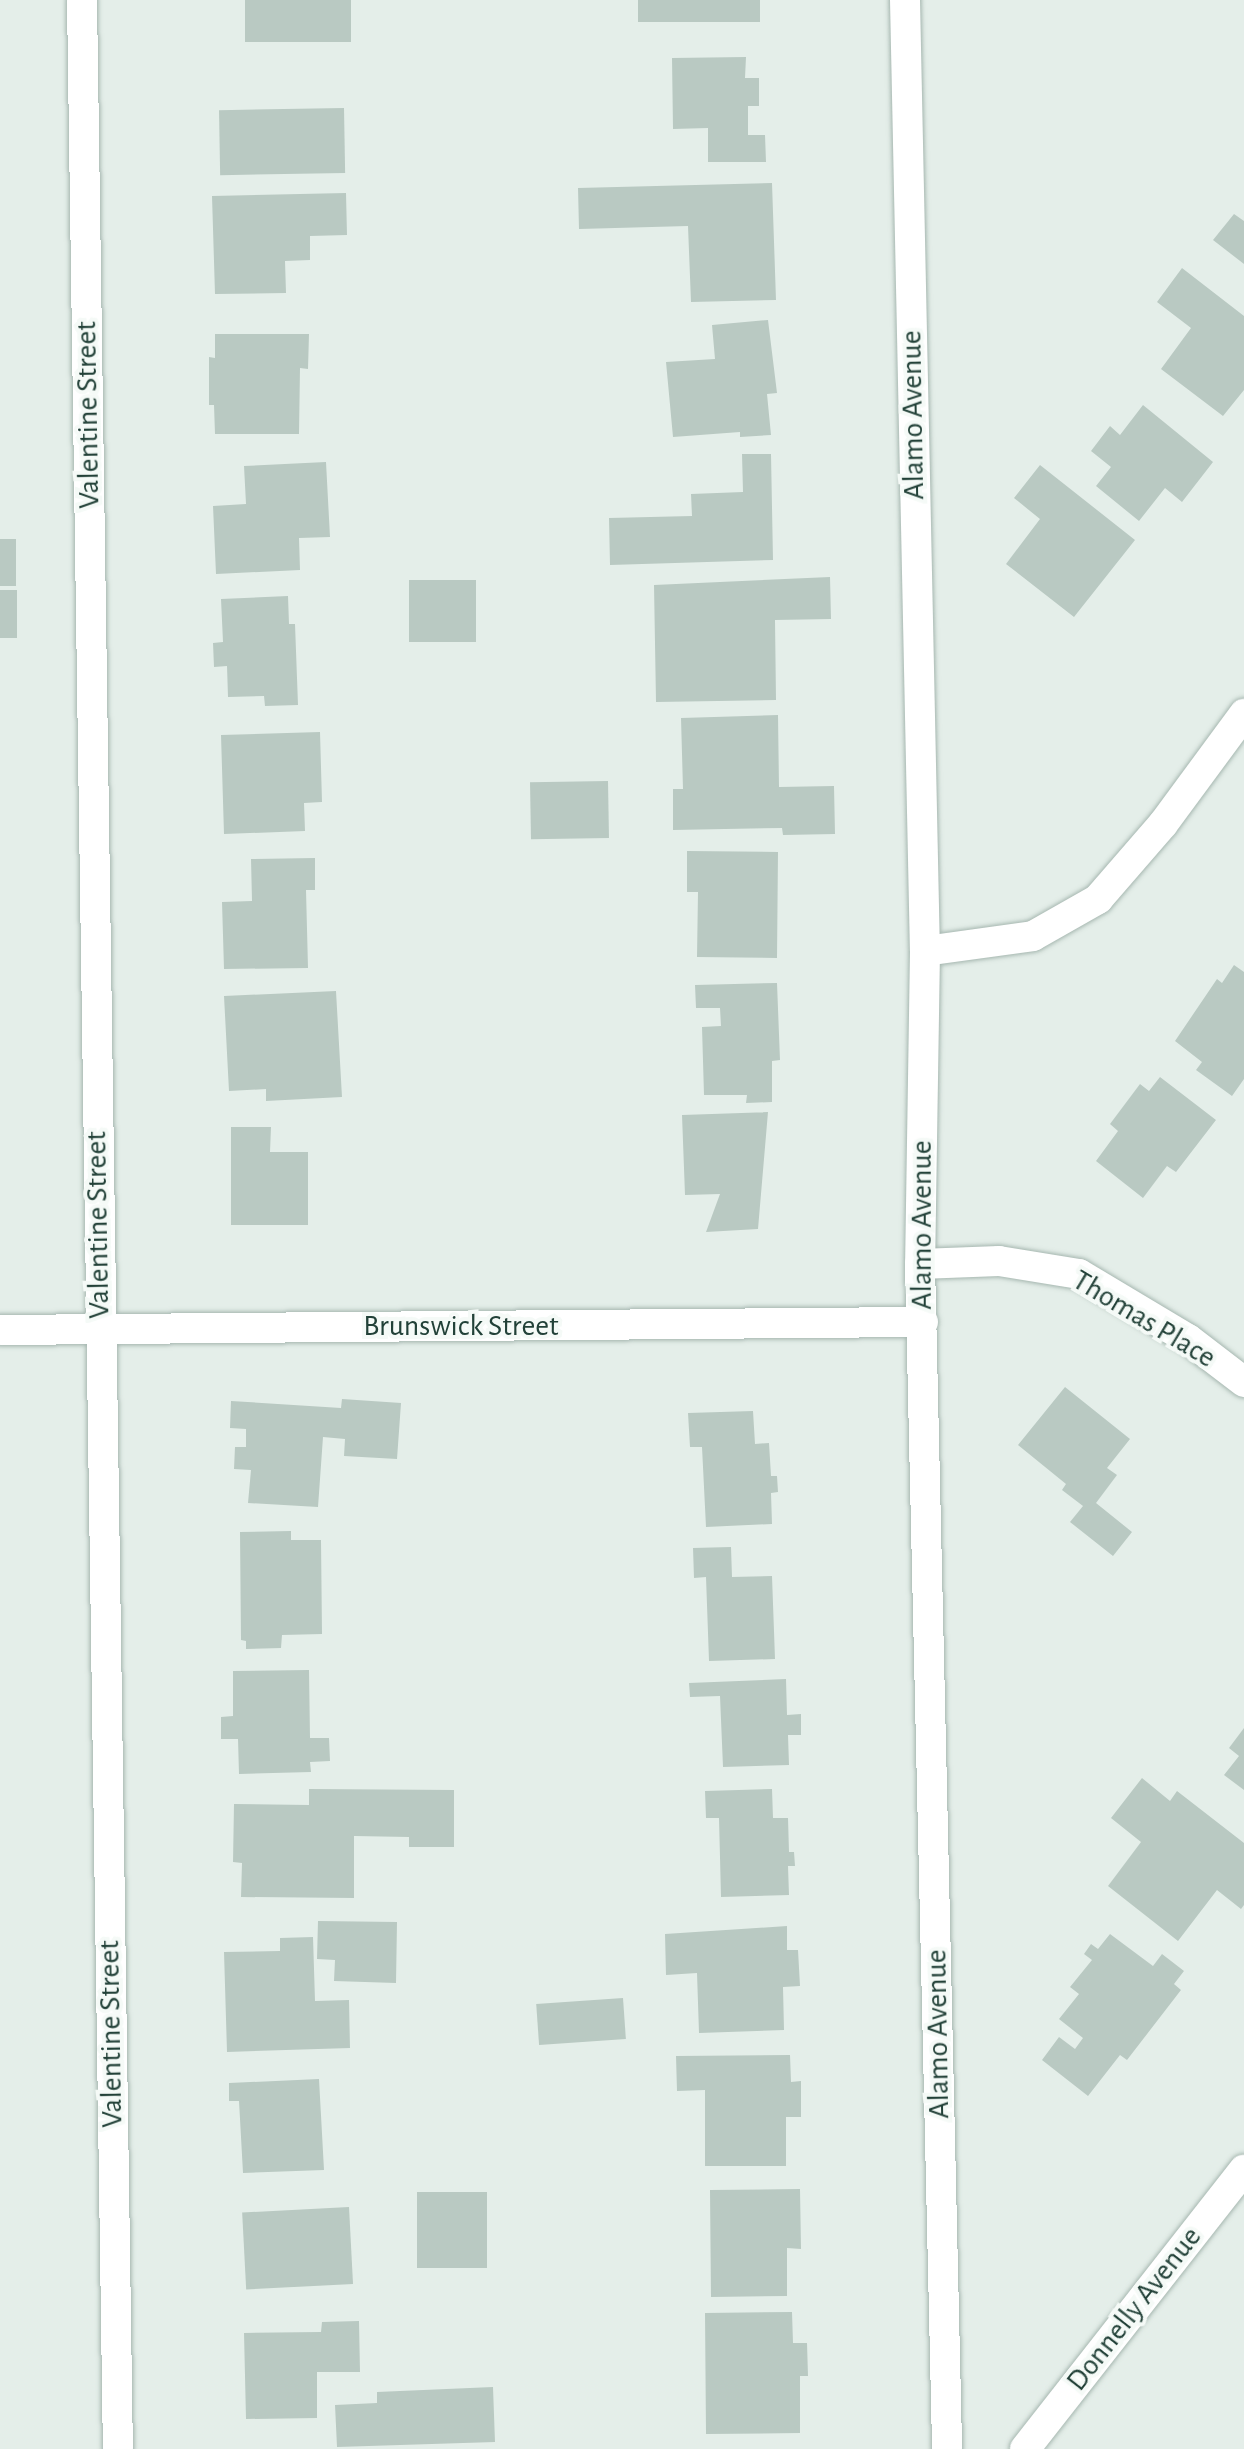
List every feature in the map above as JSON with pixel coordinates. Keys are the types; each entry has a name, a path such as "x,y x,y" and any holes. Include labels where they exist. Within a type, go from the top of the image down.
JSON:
{"street":[{"name":"Valentine Street","path":"82,0 118,2449"},
{"name":"Alamo Avenue","path":"905,0 924,952 920,1264 946,2449"},
{"path":"924,952 1033,936 1098,899 1163,824 1244,714"},
{"name":"Thomas Place","path":"920,1264 999,1261 1080,1274 1188,1338 1244,1382"},
{"name":"Brunswick Street","path":"0,1330 923,1322"},
{"name":"Donnelly Avenue","path":"1025,2449 1244,2170"}],"building":[{"path":"245,0 351,0 351,42 245,42"},
{"path":"638,0 760,0 760,22 638,22"},
{"path":"746,57 745,78 759,78 759,106 748,106 748,135 765,135 766,162 708,162 708,128 673,129 672,58"},
{"path":"344,108 345,173 220,175 219,110"},
{"path":"772,183 776,300 691,302 688,226 579,229 578,188"},
{"path":"346,193 347,235 310,236 310,260 285,261 286,293 215,294 212,196"},
{"path":"1234,214 1244,221 1244,264 1213,240"},
{"path":"1182,268 1244,316 1244,390 1223,416 1161,369 1191,328 1157,302"},
{"path":"768,320 777,393 767,394 771,435 740,437 740,432 673,437 666,362 715,359 712,325"},
{"path":"215,334 309,334 308,369 300,368 299,434 215,434 214,405 209,405 209,357 215,358"},
{"path":"1143,405 1213,462 1182,502 1165,488 1139,521 1096,486 1111,467 1091,451 1110,426 1120,435"},
{"path":"742,454 771,454 773,560 610,565 609,518 692,516 691,494 743,492"},
{"path":"326,462 330,537 299,538 300,570 216,574 213,506 246,504 244,466"},
{"path":"1040,465 1135,540 1074,617 1006,564 1040,519 1014,498"},
{"path":"0,539 16,539 16,586 0,586"},
{"path":"830,577 831,619 775,620 776,700 656,702 654,585"},
{"path":"409,580 476,580 476,642 409,642"},
{"path":"0,590 17,590 17,638 0,638"},
{"path":"288,596 289,624 295,624 298,705 265,706 264,696 228,697 227,666 214,667 213,643 223,642 221,599"},
{"path":"778,715 779,787 834,786 835,834 783,835 782,828 673,830 673,789 683,789 681,718"},
{"path":"320,732 322,802 304,803 305,831 224,834 221,735"},
{"path":"608,781 609,838 531,839 530,782"},
{"path":"687,851 778,852 777,958 697,957 698,892 687,892"},
{"path":"315,858 315,890 306,890 308,968 224,969 222,902 252,901 251,859"},
{"path":"1234,965 1244,972 1244,1079 1232,1096 1196,1070 1202,1062 1175,1041 1217,979 1222,983"},
{"path":"777,983 780,1060 772,1061 772,1102 746,1103 747,1095 704,1095 702,1027 721,1026 720,1008 696,1008 695,985"},
{"path":"336,991 342,1097 266,1101 266,1089 229,1091 224,996"},
{"path":"1160,1077 1216,1120 1176,1172 1167,1166 1143,1198 1096,1161 1118,1131 1110,1124 1140,1084 1149,1091"},
{"path":"768,1112 758,1229 706,1232 720,1194 685,1195 682,1115"},
{"path":"231,1127 271,1127 270,1152 308,1152 308,1225 231,1225"},
{"path":"1065,1387 1130,1439 1107,1468 1117,1475 1096,1503 1132,1532 1113,1556 1070,1522 1083,1506 1062,1490 1066,1484 1018,1445"},
{"path":"342,1399 401,1403 397,1459 344,1456 345,1439 323,1437 318,1507 248,1503 251,1470 234,1469 235,1447 246,1447 246,1429 230,1428 231,1401 341,1408"},
{"path":"753,1411 755,1444 769,1443 771,1476 777,1476 778,1492 771,1493 772,1524 706,1527 702,1447 690,1447 688,1413"},
{"path":"291,1531 291,1540 321,1540 322,1634 282,1635 281,1648 246,1649 246,1641 241,1640 240,1532"},
{"path":"731,1547 732,1577 772,1576 775,1659 709,1661 706,1577 694,1578 693,1548"},
{"path":"309,1670 310,1738 329,1738 330,1761 310,1762 311,1772 239,1774 238,1739 221,1739 221,1717 233,1716 233,1671"},
{"path":"786,1679 787,1715 801,1714 801,1735 788,1735 789,1765 723,1767 720,1696 690,1697 689,1683"},
{"path":"1244,1728 1244,1790 1224,1775 1239,1756 1229,1748"},
{"path":"1142,1778 1170,1801 1177,1791 1244,1843 1244,1905 1241,1909 1217,1890 1178,1941 1108,1886 1141,1842 1111,1818"},
{"path":"309,1789 454,1790 454,1847 409,1847 409,1837 354,1836 354,1898 241,1897 242,1863 233,1862 234,1804 309,1805"},
{"path":"772,1789 773,1818 788,1818 789,1852 794,1852 795,1866 788,1866 789,1895 721,1897 719,1818 706,1818 705,1791"},
{"path":"318,1921 397,1922 396,1983 334,1981 335,1960 317,1959"},
{"path":"787,1926 787,1950 798,1950 800,1986 783,1987 784,2030 699,2033 697,1973 666,1975 665,1934"},
{"path":"1110,1934 1153,1966 1162,1954 1184,1971 1174,1984 1181,1990 1127,2060 1120,2055 1088,2096 1042,2060 1059,2037 1075,2049 1083,2038 1059,2019 1079,1994 1070,1987 1092,1960 1084,1954 1091,1944 1098,1949"},
{"path":"313,1937 315,2001 349,2000 350,2048 227,2052 224,1952 280,1951 280,1938"},
{"path":"623,1998 626,2039 539,2045 536,2004"},
{"path":"790,2055 791,2082 801,2081 801,2117 786,2117 786,2166 705,2166 705,2090 677,2091 676,2056"},
{"path":"319,2079 324,2170 243,2173 239,2101 229,2101 229,2083"},
{"path":"800,2189 801,2249 787,2248 787,2296 711,2297 710,2190"},
{"path":"417,2192 487,2192 487,2268 417,2268"},
{"path":"349,2207 353,2284 246,2289 242,2213"},
{"path":"792,2312 793,2343 807,2343 808,2376 800,2376 800,2433 706,2434 705,2313"},
{"path":"359,2321 360,2372 317,2372 317,2418 246,2419 244,2333 321,2332 322,2322"},
{"path":"493,2387 495,2442 337,2447 335,2405 377,2403 377,2392"}]}
